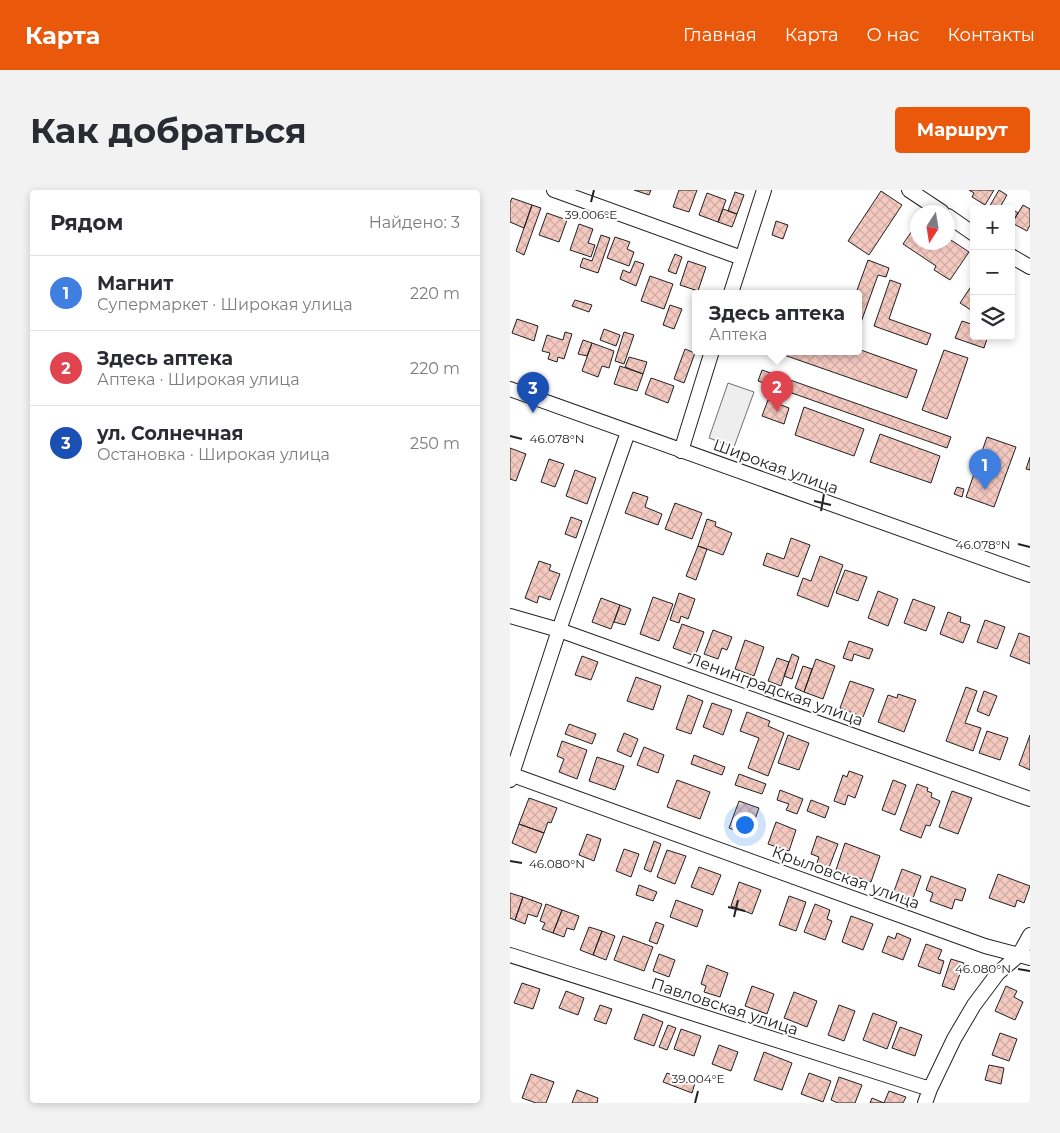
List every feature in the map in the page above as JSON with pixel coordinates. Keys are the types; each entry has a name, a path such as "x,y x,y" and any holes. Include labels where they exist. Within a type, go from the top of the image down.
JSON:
{"street":[{"path":"554,190 742,258"},
{"path":"731,290 764,190"},
{"path":"909,190 932,205"},
{"path":"955,221 970,231"},
{"path":"1015,258 1030,267"},
{"path":"681,451 711,355"},
{"name":"Широкая улица","path":"510,389 1030,575"},
{"path":"511,776 559,630 628,432"},
{"name":"Ленинградская улица","path":"510,616 559,630 1030,799"},
{"name":"Крыловская улица","path":"511,776 976,943 1024,957"},
{"path":"925,1103 954,1038 974,1005 998,973 1024,957 1030,935"},
{"name":"Павловская улица","path":"510,955 930,1089"}],"shaded area":[{"path":"728,383 754,392 734,447 709,438"}],"building":[{"path":"634,190 651,190 649,195"},
{"path":"679,190 697,190 689,212 673,207"},
{"path":"969,190 994,190 985,205 972,197 974,193"},
{"path":"999,190 1007,195 1001,205 990,205"},
{"path":"881,191 902,205 869,255 848,241"},
{"path":"735,192 744,195 737,214 728,211"},
{"path":"707,193 726,200 718,222 699,215"},
{"path":"512,198 532,205 524,228 510,222 510,203"},
{"path":"532,205 541,208 524,255 516,251"},
{"path":"1023,205 1030,209 1030,225 1027,231 1015,225 1015,218"},
{"path":"723,209 737,214 732,227 718,222"},
{"path":"547,213 567,220 559,242 539,235"},
{"path":"776,221 788,225 783,239 772,235"},
{"path":"579,224 593,229 588,243 595,245 591,257 570,250"},
{"path":"910,234 910,249 903,244"},
{"path":"601,235 610,238 598,273 580,267 583,258 592,261"},
{"path":"615,237 630,242 627,249 634,252 629,266 607,258"},
{"path":"955,243 969,252 950,280 934,270 936,266 912,250 955,250"},
{"path":"675,254 682,257 676,274 668,271"},
{"path":"868,260 889,268 886,277 878,275 862,319 862,290 857,290"},
{"path":"635,261 644,264 636,286 620,279 623,270 630,273"},
{"path":"688,261 706,267 698,290 680,285"},
{"path":"650,276 673,284 664,309 641,301"},
{"path":"890,280 901,284 889,319 931,334 927,345 874,326"},
{"path":"970,288 970,309 960,303"},
{"path":"575,300 592,305 589,312 572,306"},
{"path":"670,305 682,309 674,329 663,325"},
{"path":"517,319 538,326 534,341 512,333"},
{"path":"962,321 970,324 970,340 987,340 984,348 955,338"},
{"path":"604,329 620,335 616,346 600,340"},
{"path":"565,332 572,334 564,359 558,357 557,362 548,359 550,353 542,351 547,335 563,340"},
{"path":"624,332 634,335 624,364 615,361"},
{"path":"583,340 592,343 587,356 578,354"},
{"path":"592,343 614,351 609,368 602,366 598,377 582,371"},
{"path":"685,349 692,352 692,355 694,355 684,383 674,379"},
{"path":"862,350 917,370 907,398 784,355 862,355"},
{"path":"944,350 968,358 947,419 922,410"},
{"path":"629,357 647,362 643,374 625,367"},
{"path":"620,366 643,374 637,391 614,384"},
{"path":"762,370 951,437 947,448 758,381"},
{"path":"651,378 674,386 668,403 645,394"},
{"path":"768,400 789,408 784,424 762,416"},
{"path":"804,407 864,429 854,456 795,435"},
{"path":"880,434 940,456 931,483 870,462"},
{"path":"987,437 1016,447 994,507 966,497"},
{"path":"510,448 526,454 516,481 510,479"},
{"path":"1030,457 1030,470 1026,469"},
{"path":"549,459 564,464 555,487 541,482"},
{"path":"575,470 596,478 587,504 566,496"},
{"path":"957,487 964,489 962,497 954,494"},
{"path":"633,492 648,497 645,507 662,514 658,525 625,513"},
{"path":"675,503 702,513 692,539 665,529"},
{"path":"571,517 582,521 576,538 565,534"},
{"path":"707,519 716,522 715,526 732,533 723,555 698,546"},
{"path":"791,538 810,545 798,577 763,565 767,553 784,559"},
{"path":"698,546 707,549 696,580 686,576"},
{"path":"820,556 843,565 828,607 797,595 803,578 811,581"},
{"path":"539,561 551,565 549,570 560,574 550,600 539,596 537,603 525,598"},
{"path":"845,570 867,577 858,601 836,593"},
{"path":"878,591 898,599 888,626 868,618"},
{"path":"679,593 695,599 688,619 681,616 679,623 670,620"},
{"path":"653,597 673,604 659,641 640,634"},
{"path":"601,598 620,605 611,629 592,622"},
{"path":"913,599 935,607 926,631 904,623"},
{"path":"620,605 631,609 625,625 614,622"},
{"path":"948,612 961,617 960,622 970,625 963,643 940,634"},
{"path":"985,620 1005,627 997,649 977,642"},
{"path":"682,624 704,632 695,656 673,648"},
{"path":"713,630 732,637 727,650 722,648 718,659 704,654"},
{"path":"1019,633 1030,637 1030,664 1010,656"},
{"path":"745,640 764,647 754,676 735,669"},
{"path":"849,641 873,649 869,659 854,654 852,661 843,658"},
{"path":"792,654 799,657 792,679 784,676"},
{"path":"582,656 598,662 591,680 575,675"},
{"path":"777,658 789,662 781,686 768,681"},
{"path":"816,659 835,666 823,699 804,692"},
{"path":"803,666 812,669 804,692 795,688"},
{"path":"636,677 661,686 653,710 627,701"},
{"path":"850,681 874,689 863,717 840,708"},
{"path":"966,687 977,691 965,723 981,728 973,751 946,741"},
{"path":"984,691 997,696 989,716 977,711"},
{"path":"898,694 916,700 904,732 878,722 888,695 897,698"},
{"path":"688,695 703,701 691,734 676,729"},
{"path":"712,703 732,710 723,735 703,727"},
{"path":"747,712 770,721 768,726 784,733 768,776 748,768 759,738 740,731"},
{"path":"569,724 596,734 592,744 565,734"},
{"path":"987,731 1008,738 1000,760 979,753"},
{"path":"624,733 638,739 631,757 617,751"},
{"path":"788,735 809,743 799,770 778,763"},
{"path":"1030,735 1030,770 1019,765"},
{"path":"562,741 587,750 577,779 559,772 564,759 557,756"},
{"path":"644,747 664,755 658,773 637,765"},
{"path":"694,755 725,767 722,775 691,764"},
{"path":"597,757 624,766 615,790 589,781"},
{"path":"849,771 863,776 855,798 848,795 845,805 834,801 843,775 847,777"},
{"path":"739,774 766,784 762,794 735,785"},
{"path":"677,780 710,792 700,819 667,807"},
{"path":"893,780 906,785 895,815 882,810"},
{"path":"917,784 928,788 927,791 932,793 931,797 940,801 930,826 926,825 921,838 900,830"},
{"path":"780,790 803,799 797,814 786,810 789,804 777,800"},
{"path":"952,791 972,798 958,834 939,827"},
{"path":"529,798 557,808 551,823 548,822 544,833 519,824"},
{"path":"811,800 829,807 825,818 807,811"},
{"path":"739,801 759,808 749,836 729,828"},
{"path":"776,822 796,830 789,851 768,844"},
{"path":"519,824 544,833 536,853 512,843"},
{"path":"587,834 601,839 594,861 579,855"},
{"path":"817,836 838,844 828,870 816,866 819,857 811,854"},
{"path":"654,841 661,844 651,872 644,869"},
{"path":"845,843 880,856 871,882 836,870"},
{"path":"624,849 639,854 631,877 616,871"},
{"path":"667,850 686,856 675,884 657,877"},
{"path":"699,867 721,875 713,895 691,887"},
{"path":"902,869 921,876 912,901 893,894"},
{"path":"998,874 1030,886 1024,903 1017,900 1015,907 989,898"},
{"path":"931,876 966,889 962,901 955,899 952,909 930,901 933,893 926,890"},
{"path":"739,882 761,890 752,914 731,906"},
{"path":"639,885 657,892 653,901 636,895"},
{"path":"510,893 523,897 515,920 510,918"},
{"path":"789,896 806,902 796,931 779,925"},
{"path":"523,897 542,904 537,917 528,914 525,924 515,920"},
{"path":"676,900 703,910 697,927 670,917"},
{"path":"546,904 562,910 553,933 542,929 545,923 540,921"},
{"path":"815,904 830,910 827,919 832,921 825,940 804,932"},
{"path":"562,910 579,916 574,930 567,928 564,937 553,933"},
{"path":"851,916 873,924 863,950 842,942"},
{"path":"656,922 664,925 657,944 649,941"},
{"path":"589,927 602,931 593,955 580,950"},
{"path":"602,931 615,936 606,960 593,955"},
{"path":"897,933 911,939 903,960 882,952 888,936 895,939"},
{"path":"623,936 653,947 644,971 614,960"},
{"path":"926,944 942,950 938,959 944,961 940,974 918,966"},
{"path":"659,954 675,960 669,977 653,971"},
{"path":"951,959 964,963 954,990 942,986"},
{"path":"707,965 728,973 720,997 704,992 706,986 701,984"},
{"path":"522,983 540,989 533,1009 514,1003"},
{"path":"752,986 774,994 767,1014 745,1006"},
{"path":"1006,986 1017,991 1014,997 1023,1002 1015,1020 995,1011"},
{"path":"566,991 584,998 578,1015 559,1008"},
{"path":"794,992 817,1001 807,1027 784,1018"},
{"path":"600,1005 612,1009 606,1024 594,1020"},
{"path":"839,1005 855,1011 844,1041 828,1035"},
{"path":"873,1013 897,1022 887,1049 863,1040"},
{"path":"643,1014 663,1022 654,1046 634,1039"},
{"path":"668,1025 676,1028 667,1050 659,1047"},
{"path":"900,1027 922,1035 915,1056 892,1048"},
{"path":"681,1029 701,1036 694,1056 674,1049"},
{"path":"1000,1033 1017,1039 1009,1061 992,1055"},
{"path":"719,1045 738,1052 731,1071 712,1064"},
{"path":"764,1052 792,1063 782,1090 754,1080"},
{"path":"989,1065 1004,1068 1001,1084 985,1080"},
{"path":"667,1073 695,1083 692,1093 663,1082"},
{"path":"809,1073 831,1081 823,1102 801,1094"},
{"path":"531,1074 554,1082 546,1103 536,1103 522,1098"},
{"path":"839,1077 862,1085 855,1103 838,1103 831,1100"},
{"path":"577,1090 598,1098 597,1103 572,1103"},
{"path":"889,1091 906,1097 903,1103 884,1103"},
{"path":"872,1098 884,1103 870,1103"}],"place":[{"name":"Здесь аптека","path":"777,412"},
{"name":"ул. Солнечная","path":"533,413"},
{"name":"Магнит","path":"985,490"}]}
